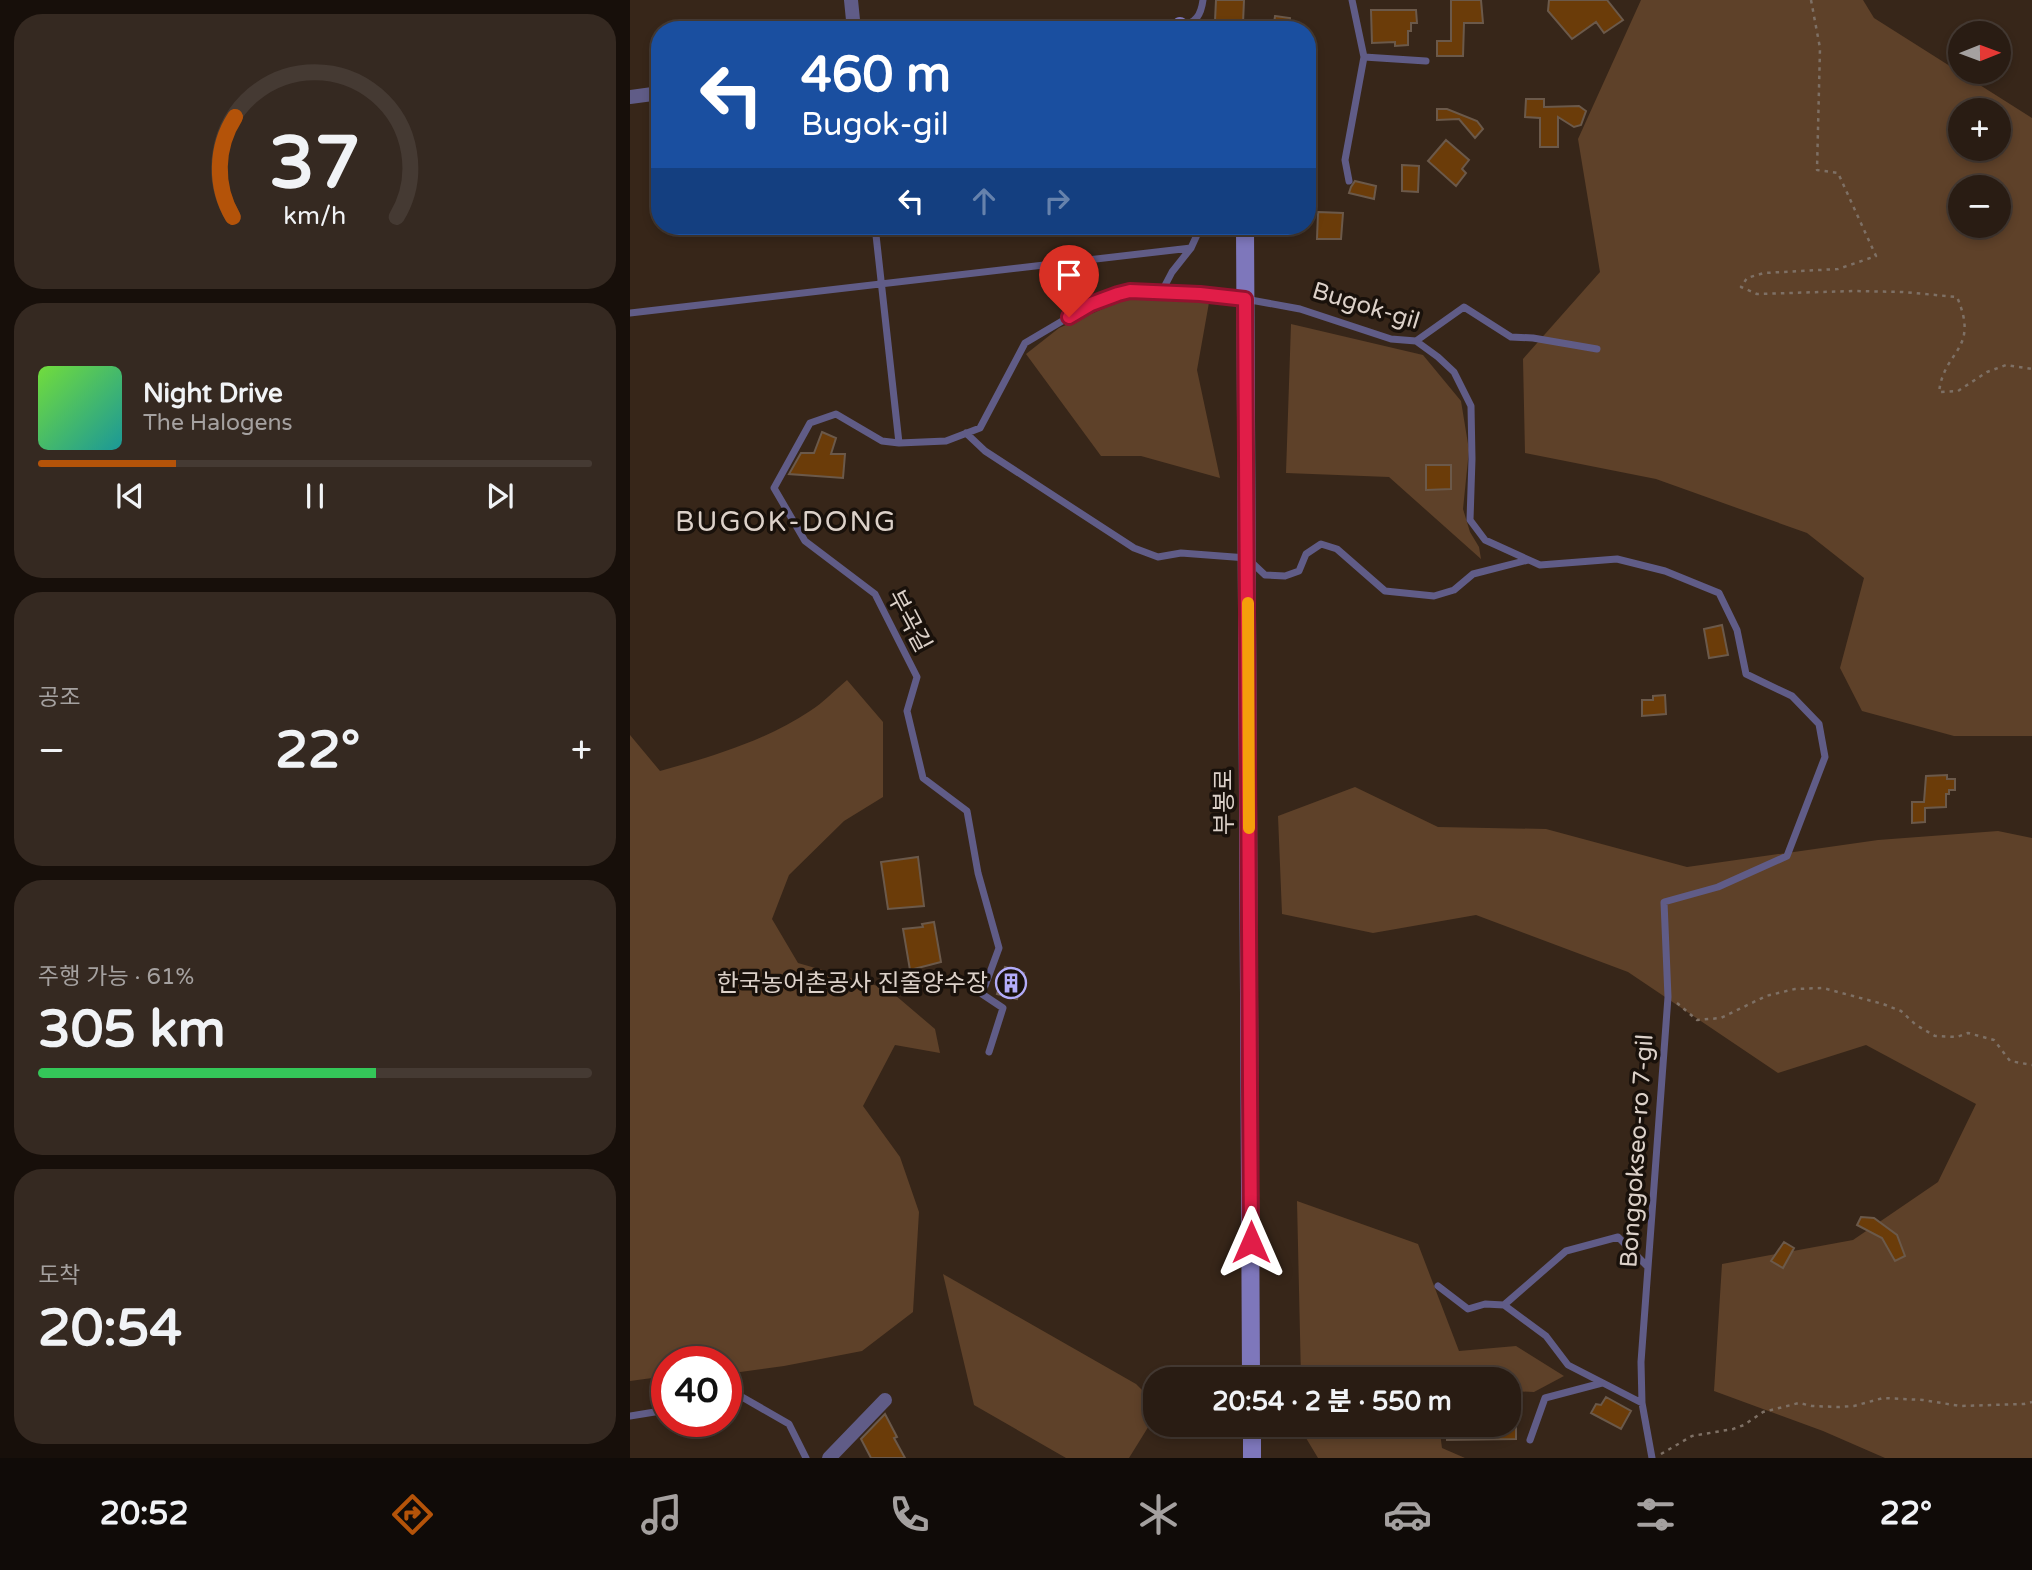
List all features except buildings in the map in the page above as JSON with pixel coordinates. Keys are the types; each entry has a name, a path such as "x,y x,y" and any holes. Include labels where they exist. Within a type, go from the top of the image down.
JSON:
{"street":[{"path":"851,0 853,21"},
{"path":"630,97 651,94"},
{"name":"부봉로","path":"1245,235 1251,1367"},
{"path":"828,1458 886,1400"},
{"path":"1252,1437 1252,1458"}],"lane":[{"path":"1192,21 1201,11 1203,0"},
{"path":"1349,181 1345,160 1364,57 1352,0"},
{"path":"1364,57 1426,61"},
{"path":"876,235 900,443 946,441 981,428 1025,343 1091,304 1118,294 1130,291 1161,293 1197,235"},
{"path":"630,313 1191,248"},
{"name":"Bugok-gil","path":"1161,293 1245,299 1300,309 1391,339 1416,341 1454,372 1471,406 1469,520 1485,540 1540,565 1617,559 1665,571 1719,593 1737,630 1746,674 1792,696 1819,724 1825,757 1787,856 1718,887"},
{"path":"1416,341 1464,307 1511,337 1597,349"},
{"name":"부곡길","path":"900,443 882,440 836,414 810,423 774,488 805,541 875,594 917,677 907,711 923,778 967,811 978,873 999,948 982,994 1003,1008 989,1052"},
{"path":"966,433 985,451 1133,548 1158,557 1181,554 1247,558 1265,575 1285,576 1299,571 1306,554 1321,544 1337,549 1385,591 1434,596 1454,590 1473,574 1529,560"},
{"name":"Bonggokseo-ro 7-gil","path":"1655,1456 1642,1403 1641,1362 1668,997 1664,902 1718,887"},
{"path":"1504,1305 1566,1251 1618,1237 1647,1266"},
{"path":"1438,1286 1468,1309 1485,1304 1504,1305 1546,1336 1568,1365 1642,1403"},
{"path":"1530,1440 1545,1398 1603,1383"},
{"path":"742,1397 789,1424 806,1458"},
{"path":"630,1416 651,1413"}],"path":[{"path":"1811,0 1821,48 1817,170 1838,173 1876,256 1838,270 1764,273 1747,278 1741,287 1757,294 1866,291 1956,297 1964,313 1966,331 1941,380 1939,392 1958,391 1987,372 2007,365 2032,369"},
{"path":"1668,997 1697,1020 1721,1018 1766,996 1795,989 1823,988 1901,1010 1916,1025 1935,1036 1957,1037 1968,1033 1994,1040 2010,1061 2032,1065"},
{"path":"1655,1456 1692,1436 1733,1429 1763,1412 1798,1403 1839,1407 1882,1398 1923,1400 1960,1406 2032,1402"}],"shaded area":[{"path":"1641,0 1863,0 1874,18 1948,65 1948,84 1978,84 2000,98 1948,98 1948,161 2011,161 2011,105 2032,118 2032,736 1954,736 1862,711 1840,668 1864,578 1807,533 1656,479 1525,453 1523,359 1600,272 1578,139"},
{"path":"1132,296 1210,297 1197,370 1220,478 1141,456 1101,456 1026,354 1059,328"},
{"path":"1291,324 1423,355 1461,401 1469,450 1463,509 1470,532 1479,547 1481,559 1389,477 1286,473"},
{"path":"847,680 883,722 883,797 844,821 789,875 772,919 798,963 888,989 935,1029 940,1053 895,1045 863,1106 900,1157 919,1212 913,1312 862,1351 742,1372 742,1346 651,1346 651,1378 630,1381 630,735 660,771 718,754 756,739 793,722 815,708"},
{"path":"1355,787 1438,827 1546,829 1687,867 1878,840 1998,831 2032,838 2032,1458 1885,1458 1823,1431 1714,1391 1722,1264 1853,1240 1938,1182 1976,1104 1866,1045 1778,1073 1628,972 1476,915 1373,933 1282,914 1278,816"},
{"path":"1297,1201 1418,1244 1459,1351 1516,1346 1564,1376 1534,1392 1521,1391 1521,1367 1301,1367"},
{"path":"943,1274 1136,1384 1143,1391 1143,1435 1129,1458 1066,1458 974,1405"},
{"path":"1305,1437 1441,1437 1442,1448 1465,1458 1318,1458"}],"slow traffic":[{"path":"1248,603 1249,828"}],"place":[{"name":"한국농어촌공사 진줄양수장","path":"1011,983"}],"district":[{"name":"BUGOK-DONG","path":"786,522"}],"route":[{"path":"1069,317 1091,304 1130,291 1245,299 1251,1242"}]}
